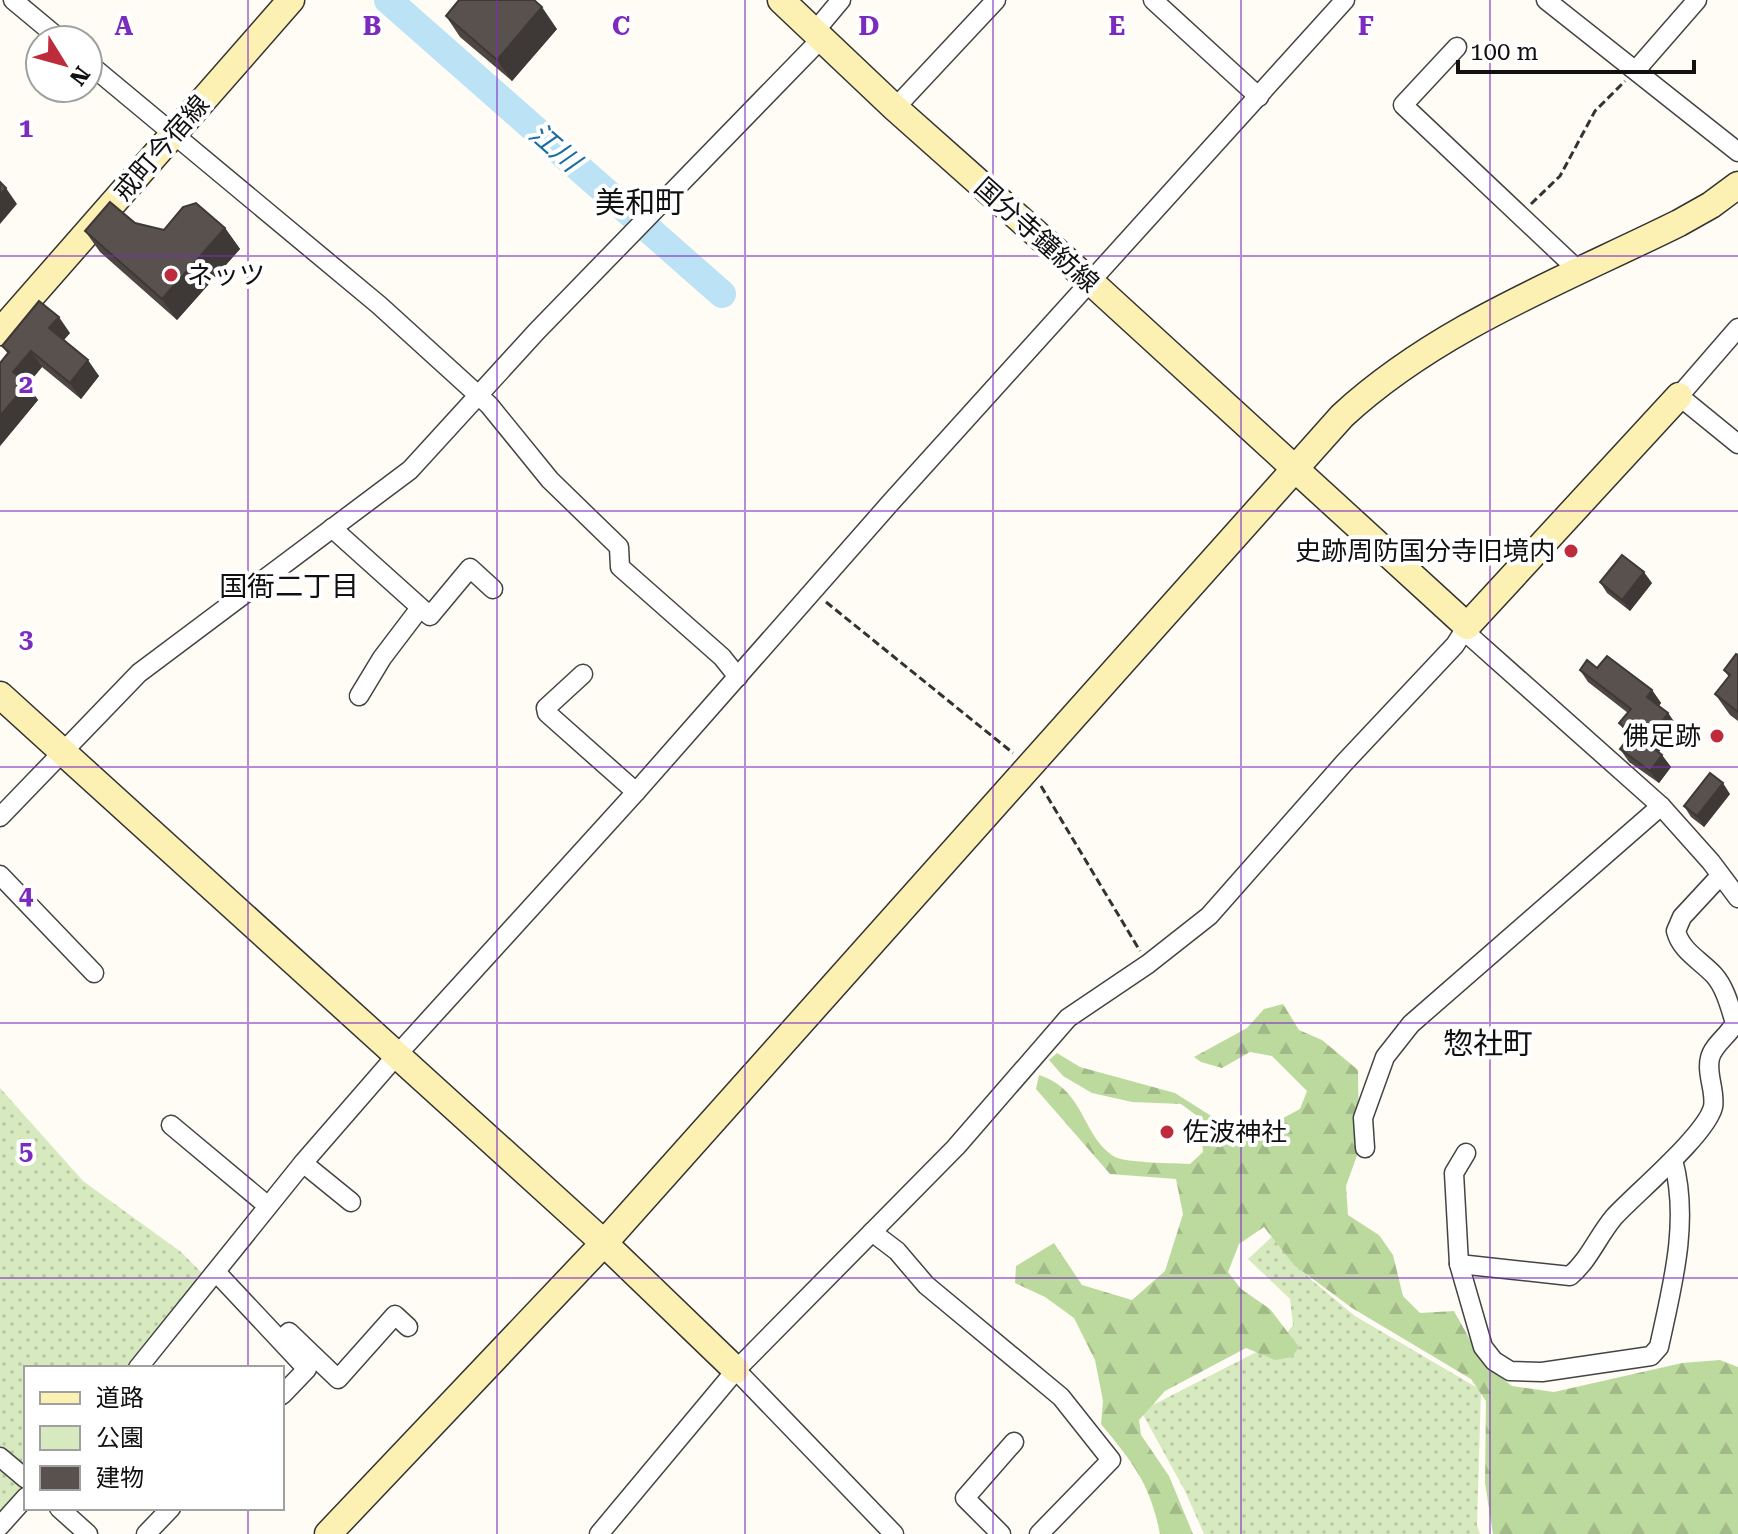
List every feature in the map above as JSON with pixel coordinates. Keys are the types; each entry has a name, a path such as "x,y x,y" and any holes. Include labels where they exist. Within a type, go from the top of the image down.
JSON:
{"street":[{"path":"13,0 42,24"},
{"name":"戒町今宿線","path":"0,332 291,0"},
{"name":"国分寺鐘紡線","path":"781,0 895,108 1092,283 1467,626"},
{"path":"0,817 139,673 410,470 818,34 841,0"},
{"path":"895,108 996,0"},
{"path":"1153,0 1259,97"},
{"path":"140,1366 303,1163 396,1056 1345,0"},
{"path":"1546,0 1738,152"},
{"path":"1636,70 1697,0"},
{"path":"1457,47 1403,105 1580,272"},
{"path":"104,77 379,305 478,396 550,480 619,547 620,567 722,657 738,677"},
{"path":"328,1534 604,1243 1342,416 1373,387 1456,333 1679,223 1738,185"},
{"path":"599,1534 736,1370 956,1147 1068,1018 1148,964 1209,916 1738,328"},
{"path":"1679,396 1738,444"},
{"path":"332,528 430,616 470,568 493,589"},
{"path":"359,696 382,658 420,608"},
{"path":"1467,626 1471,637 1661,806 1711,862 1738,898"},
{"path":"583,674 546,708 547,713 636,792"},
{"path":"0,695 604,1243 736,1370 894,1534"},
{"path":"1365,1148 1363,1118 1385,1057 1411,1024 1661,806"},
{"path":"0,875 61,935 63,942 94,973"},
{"path":"1459,1264 1570,1276 1582,1267 1600,1234 1616,1215 1703,1126 1713,1107 1710,1057 1735,1023 1729,1002 1716,977 1679,942 1676,931 1682,917 1720,876"},
{"path":"171,1125 268,1206"},
{"path":"1466,1153 1454,1173 1459,1264 1483,1347 1494,1361 1510,1371 1542,1372 1651,1356 1659,1347 1677,1262 1680,1228 1673,1160"},
{"path":"303,1163 351,1202"},
{"path":"872,1232 897,1251 926,1285 1061,1397 1111,1460 1039,1534"},
{"path":"216,1272 307,1369 284,1393"},
{"path":"281,1340 289,1332 338,1379 395,1315 408,1327"},
{"path":"1001,1534 965,1498 1014,1442"},
{"path":"0,1457 24,1477"},
{"path":"0,1526 24,1499"},
{"path":"61,1510 88,1534"},
{"path":"146,1534 169,1510"}],"path":[{"path":"1520,215 1560,176 1595,111 1636,70"},
{"path":"813,590 1029,766 1148,964"}],"green space":[{"path":"1283,1004 1299,1030 1322,1040 1358,1070 1359,1150 1346,1186 1348,1215 1379,1235 1393,1255 1403,1296 1420,1313 1454,1311 1484,1365 1512,1386 1554,1392 1682,1363 1720,1360 1738,1367 1738,1534 1493,1534 1485,1483 1486,1401 1471,1379 1352,1308 1294,1265 1264,1227 1239,1244 1228,1272 1241,1289 1270,1309 1299,1347 1292,1357 1275,1360 1246,1348 1165,1391 1139,1420 1141,1435 1169,1476 1193,1534 1160,1534 1151,1501 1139,1474 1101,1424 1103,1401 1095,1360 1074,1318 1045,1297 1015,1283 1016,1266 1054,1243 1082,1285 1132,1300 1165,1271 1183,1214 1176,1179 1110,1174 1036,1089 1039,1075 1066,1091 1095,1137 1115,1157 1140,1162 1190,1164 1203,1152 1200,1118 1181,1104 1132,1102 1092,1093 1063,1076 1049,1060 1057,1053 1080,1067 1175,1093 1227,1126 1255,1133 1300,1109 1307,1091 1272,1056 1250,1052 1222,1068 1194,1057 1247,1028 1264,1009"},
{"path":"0,1088 83,1181 181,1252 203,1274 130,1366 24,1366 24,1486 0,1514"},
{"path":"1277,1232 1309,1278 1355,1316 1481,1390 1477,1525 1480,1534 1204,1534 1185,1491 1141,1411 1282,1339 1293,1325 1290,1299 1248,1259"}],"building":[{"path":"459,0 534,0 542,7 497,60 446,16"},
{"path":"110,202 135,223 164,230 183,207 196,203 225,228 162,299 85,231"},
{"path":"39,301 59,317 49,328 88,360 70,383 31,351 13,372 27,384 0,416 0,363 9,352 2,346"},
{"path":"1622,555 1644,572 1622,600 1600,582"},
{"path":"1736,654 1738,712 1715,694 1730,675 1724,670"},
{"path":"1607,656 1652,690 1647,697 1668,713 1647,743 1662,755 1650,771 1620,749 1632,733 1619,723 1631,709 1580,670 1587,660 1597,668"},
{"path":"1710,773 1723,783 1697,816 1684,806"}],"waterway":[{"name":"江川","path":"388,0 722,294"}],"place":[{"name":"ネッツ","path":"171,275"},
{"name":"史跡周防国分寺旧境内","path":"1571,551"},
{"name":"佛足跡","path":"1717,736"},
{"name":"佐波神社","path":"1167,1132"}],"district":[{"name":"美和町","path":"640,203"},
{"name":"国衙二丁目","path":"289,586"},
{"name":"惣社町","path":"1488,1044"}]}
